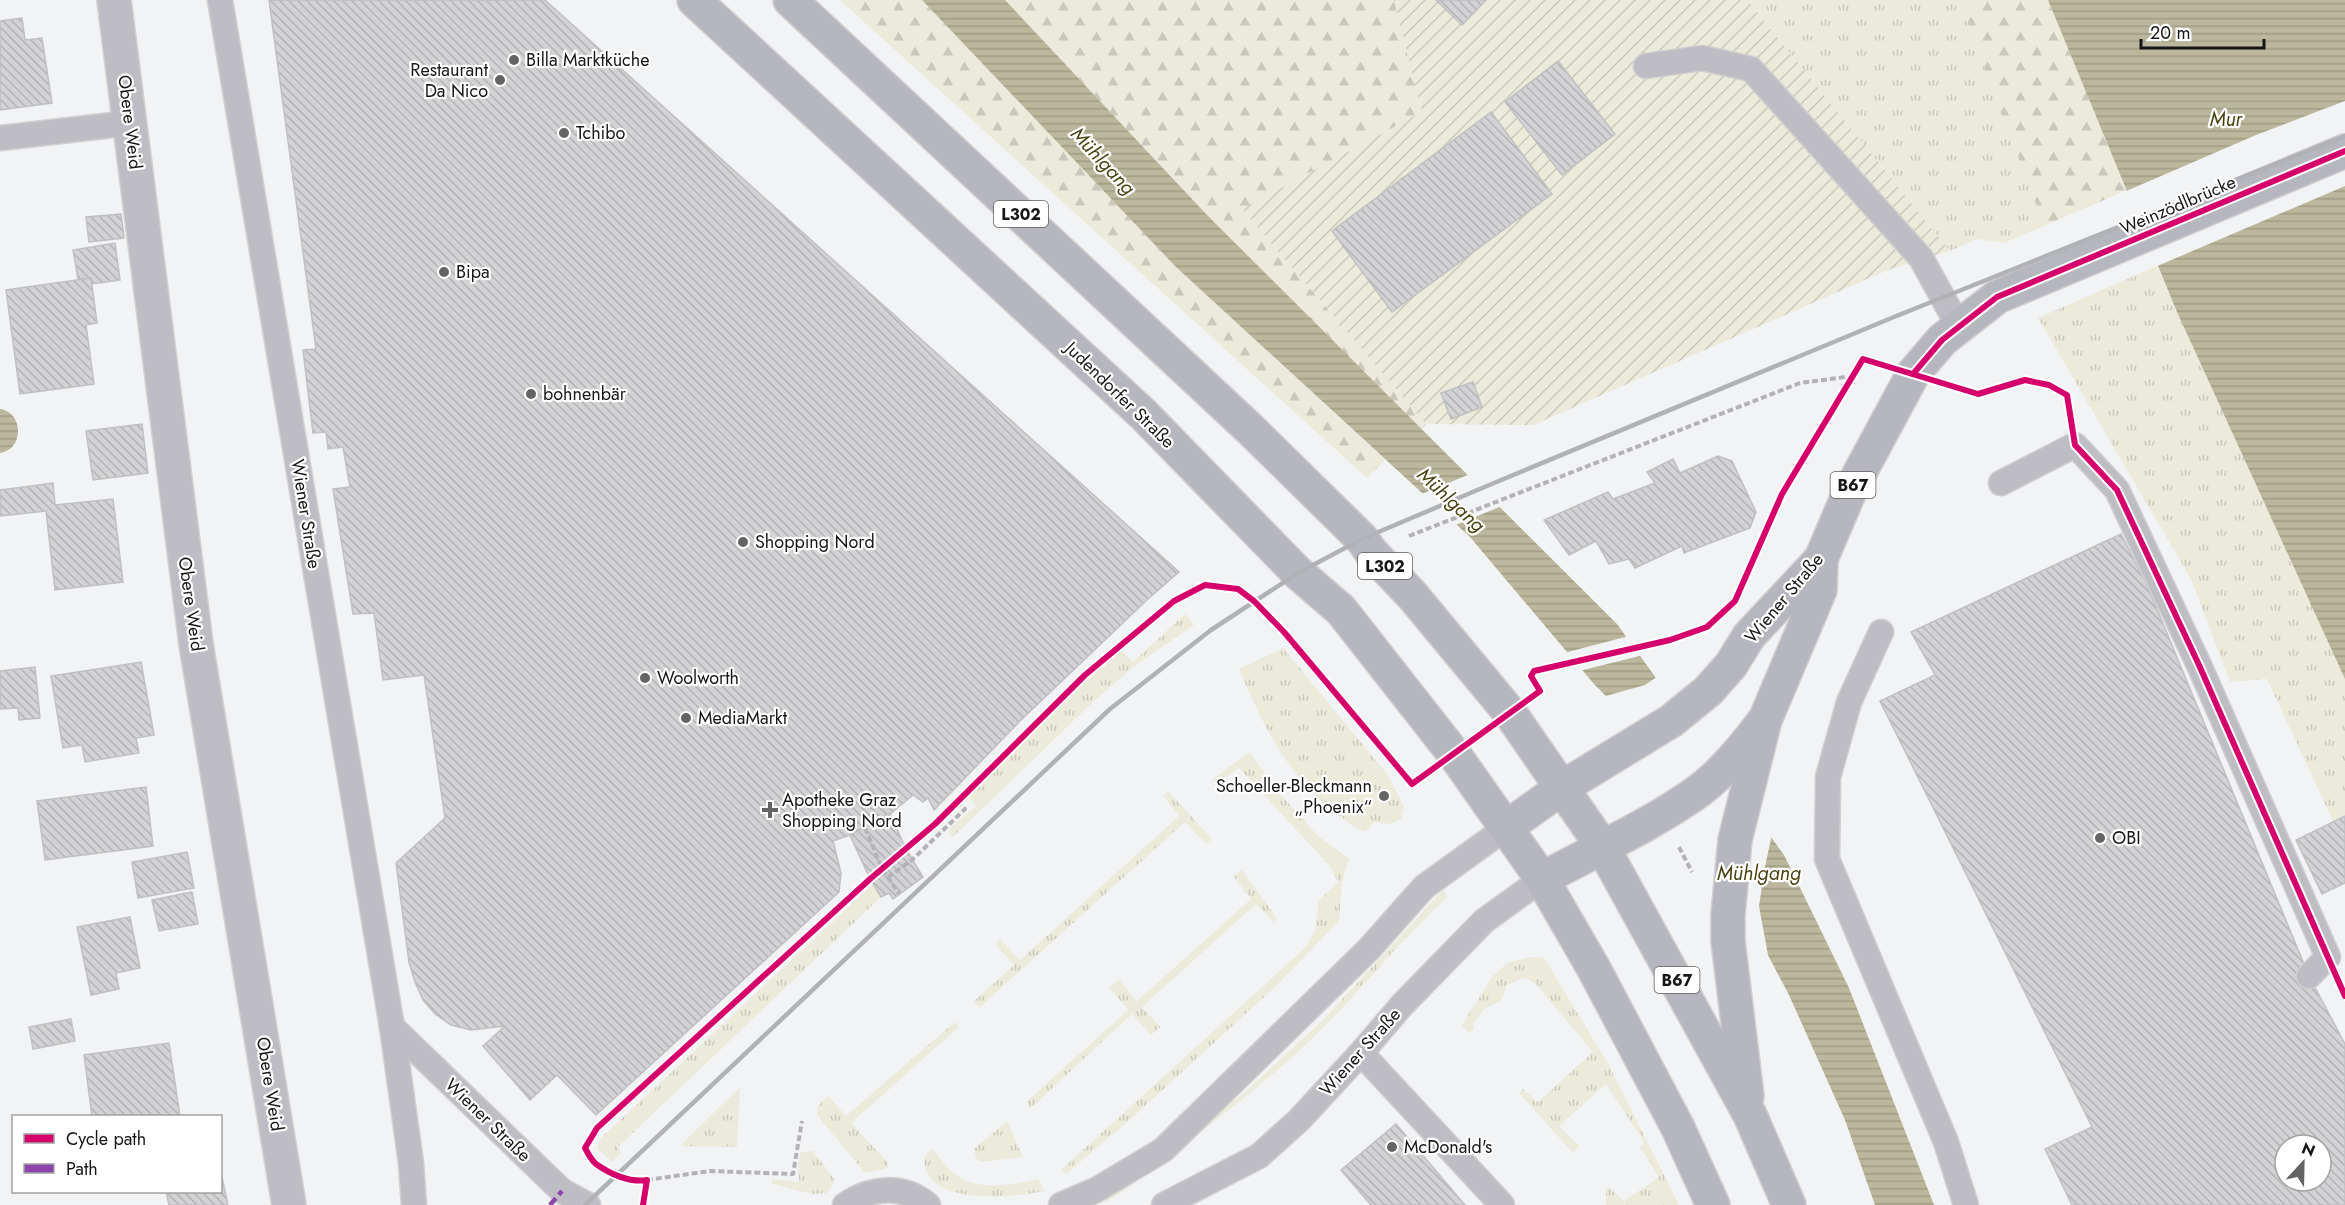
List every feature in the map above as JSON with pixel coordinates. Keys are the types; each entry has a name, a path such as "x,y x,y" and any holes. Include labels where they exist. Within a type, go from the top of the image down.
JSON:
{"main road":[{"name":"Judendorfer Straße","path":"694,0 1143,414 1298,573 1341,610 1454,754 1507,826"},
{"name":"L302","path":"790,0 1250,429 1362,539 1371,552 1412,595 1510,713 1563,787"},
{"name":"Weinzödlbrücke","path":"2024,286 2345,151"},
{"name":"Wiener Straße","path":"1507,826 1602,762 1671,722 1708,691 1731,665 1749,636 1821,559 1850,491 1913,374 1942,340 1997,297 2024,286"},
{"name":"B67","path":"1750,1115 1728,941 1735,840 1749,757 1820,590 1821,559"},
{"path":"1542,879 1646,824 1749,757"},
{"name":"B67","path":"1563,787 1602,846 1750,1115 1789,1205"},
{"path":"1507,826 1542,879 1594,969 1678,1128 1713,1205"}],"street":[{"name":"Obere Weid","path":"114,0 196,644 289,1205"}],"lane":[{"name":"Wiener Straße","path":"220,0 392,1027 411,1163 414,1205"},
{"path":"1646,66 1702,58 1751,69 1922,258 1959,327"},
{"path":"0,138 130,123"},
{"path":"2001,483 2075,445 2117,490 2199,665 2328,957 2309,976"},
{"path":"1881,632 1849,702 1828,777 1827,859 1946,1142 1966,1205"},
{"path":"1061,1205 1096,1190 1163,1150 1369,949 1424,887 1507,826"},
{"name":"Wiener Straße","path":"1164,1205 1259,1156 1299,1120 1402,1005 1484,921 1542,879"},
{"name":"Wiener Straße","path":"392,1027 562,1191 588,1205"},
{"path":"1361,1053 1502,1205"},
{"path":"845,1205 859,1195 879,1190 899,1191 919,1197 928,1205"}],"path":[{"path":"1411,536 1800,383 1853,376"},
{"path":"950,810 965,794"},
{"path":"888,877 912,860 965,809 957,802"},
{"path":"865,828 882,868 899,894"},
{"path":"861,887 913,843"},
{"path":"646,1183 710,1171 793,1174 802,1121"}],"green space":[{"path":"840,0 922,0 1176,267 1385,460 1367,478"},
{"path":"1005,0 1394,0 1422,112 1242,209 1426,424 1421,430 1207,215"},
{"path":"1394,0 1747,0 1950,251 1888,270 1533,425 1426,424 1242,209 1422,112"},
{"path":"1747,0 1959,0 2044,226 2004,243 1977,239 1950,251"},
{"path":"1959,0 2048,0 2127,190 2044,226"},
{"path":"2157,266 2345,679 2345,816 2333,821 2267,679 2230,682 2191,579 2038,318"},
{"path":"1185,614 1194,625 1136,665 1094,701 953,837 948,829 976,806 963,789 1119,649 1133,662"},
{"path":"1283,648 1388,775 1404,807 1401,819 1389,824 1374,822 1366,832 1346,821 1318,797 1289,765 1257,710 1239,669"},
{"path":"1250,752 1273,786 1318,836 1349,859 1342,880 1339,921 1276,986 1133,1117 1066,1174 1062,1169 1306,947 1315,931 1319,900 1338,882 1330,866 1239,768 1215,785 1213,779"},
{"path":"1168,791 1212,839 1206,844 1185,822 979,1008 974,1001 1014,965 995,944 1000,939 1020,960 1179,816 1163,795"},
{"path":"1242,870 1277,918 1274,922 1256,904 1142,1007 1160,1027 1151,1035 1132,1014 1030,1109 1026,1102 1128,1010 1109,987 1119,980 1137,1001 1251,899 1233,876"},
{"path":"873,884 881,897 618,1147 621,1153 613,1162 597,1149 600,1139"},
{"path":"1443,890 1448,897 1325,1026 1286,1063 1126,1189 1099,1204 1090,1205 1116,1189 1245,1092 1322,1021"},
{"path":"1530,957 1544,958 1607,1062 1679,1205 1606,1205 1606,1191 1609,1187 1624,1201 1659,1177 1640,1147 1644,1142 1606,1084 1559,1126 1579,1146 1573,1153 1519,1093 1523,1089 1538,1102 1593,1052 1534,982 1523,978 1507,985 1501,1001 1485,1008 1473,1023 1474,1029 1469,1033 1462,1025 1492,977 1507,963"},
{"path":"955,1022 959,1027 851,1123 888,1163 887,1168 865,1173 817,1115 818,1106 828,1096 846,1116"},
{"path":"740,1087 737,1147 680,1146"},
{"path":"1007,1121 1023,1157 981,1162 976,1158 974,1149"},
{"path":"932,1149 951,1171 971,1182 993,1186 1038,1179 1045,1191 1009,1196 988,1196 968,1195 950,1190 935,1183 927,1171 925,1155"},
{"path":"813,1151 835,1180 827,1193 812,1194 772,1184 772,1179 799,1182 798,1163 801,1152"}],"water":[{"name":"Mühlgang","path":"922,0 1005,0 1207,215 1617,624 1784,855 1849,988 1934,1205 1875,1205 1845,1120 1789,995 1661,752 1594,684 1470,537 1176,267"},
{"name":"Mur","path":"2048,0 2345,0 2345,679 2177,312"},
{"path":"0,409 14,417 18,431 14,445 0,453"}],"pier":[{"path":"2345,101 2345,186 2155,267 2124,192 2256,135"},
{"path":"1470,474 1502,506 1453,526 1419,495"},
{"path":"1629,636 1644,655 1579,671 1564,653"},
{"path":"1658,676 1772,834 1759,906 1770,966 1659,753 1602,697 1645,685"}],"building":[{"name":"Shopping Nord","path":"269,0 545,0 1179,572 1020,721 934,810 928,798 923,802 913,795 890,814 850,835 833,841 841,873 839,892 596,1115 557,1075 530,1100 483,1046 505,1026 471,1030 451,1025 435,1014 423,1000 409,962 396,863 445,818 424,675 383,680 374,613 353,614 333,489 350,487 343,447 328,449 326,432 313,433 303,350 316,349"},
{"path":"1436,0 1486,0 1462,25"},
{"path":"22,18 25,40 42,38 52,103 0,110 0,21"},
{"path":"1558,61 1615,134 1562,175 1505,102"},
{"path":"1491,112 1552,194 1392,312 1332,231"},
{"path":"121,214 124,238 89,242 86,217"},
{"path":"115,243 120,280 92,284 91,278 78,279 73,250"},
{"path":"91,278 97,323 86,325 94,384 20,394 6,290"},
{"path":"1473,382 1482,407 1451,419 1441,393"},
{"path":"142,424 148,473 93,480 86,431"},
{"path":"1718,456 1732,461 1756,512 1750,528 1684,553 1682,546 1635,568 1629,559 1609,564 1596,541 1569,555 1544,520 1608,492 1613,499 1655,483 1647,472 1673,459 1680,473"},
{"path":"53,483 55,505 113,499 123,582 55,590 46,511 0,516 0,490"},
{"name":"OBI","path":"2121,534 2147,585 2309,976 2345,1044 2345,1205 2072,1205 2045,1149 2092,1127 1880,701 1935,675 1911,632"},
{"path":"141,662 154,735 136,738 139,753 85,762 82,745 63,748 51,676"},
{"path":"35,667 40,718 19,720 18,708 0,709 0,671"},
{"path":"146,787 153,846 45,860 37,801"},
{"path":"890,814 906,849 923,877 893,899 889,893 881,897 850,835"},
{"path":"2345,816 2345,883 2322,894 2296,840"},
{"path":"187,852 194,888 138,898 132,862"},
{"path":"192,892 198,924 159,931 152,900"},
{"path":"130,917 140,968 116,973 119,989 91,995 77,927"},
{"path":"71,1019 75,1041 33,1049 29,1027"},
{"path":"169,1043 180,1115 92,1115 84,1055"},
{"name":"McDonald's","path":"1396,1124 1465,1205 1371,1205 1341,1170"},
{"path":"222,1177 228,1205 169,1205 166,1193 222,1193"}],"railway":[{"path":"585,1205 1110,709 1211,630 1298,573 1362,539 1494,483 1894,317 2345,136"}],"marked path":[{"path":"550,1205 562,1191"}],"cycle path":[{"path":"1913,374 1942,340 1997,297 2345,151"},
{"path":"643,1205 647,1180 627,1179 607,1171 596,1164 585,1148 597,1128 870,879 935,824 1085,675 1174,601 1205,585 1238,589 1254,601 1284,632 1412,784 1540,691 1531,676 1534,671 1670,640 1707,627 1735,601 1782,494 1863,359 1978,394 2025,380 2049,385 2067,395 2075,445 2117,490 2199,665 2345,996"}],"place":[{"name":"Billa Marktküche","path":"514,60"},
{"name":"Restaurant Da Nico","path":"500,80"},
{"name":"Tchibo","path":"564,133"},
{"name":"Bipa","path":"444,272"},
{"name":"bohnenbär","path":"531,394"},
{"name":"Shopping Nord","path":"743,542"},
{"name":"Woolworth","path":"645,678"},
{"name":"MediaMarkt","path":"686,718"},
{"name":"Schoeller-Bleckmann „Phoenix“","path":"1384,796"},
{"name":"Apotheke Graz Shopping Nord","path":"770,810"},
{"name":"OBI","path":"2100,838"},
{"name":"McDonald's","path":"1392,1147"}]}
